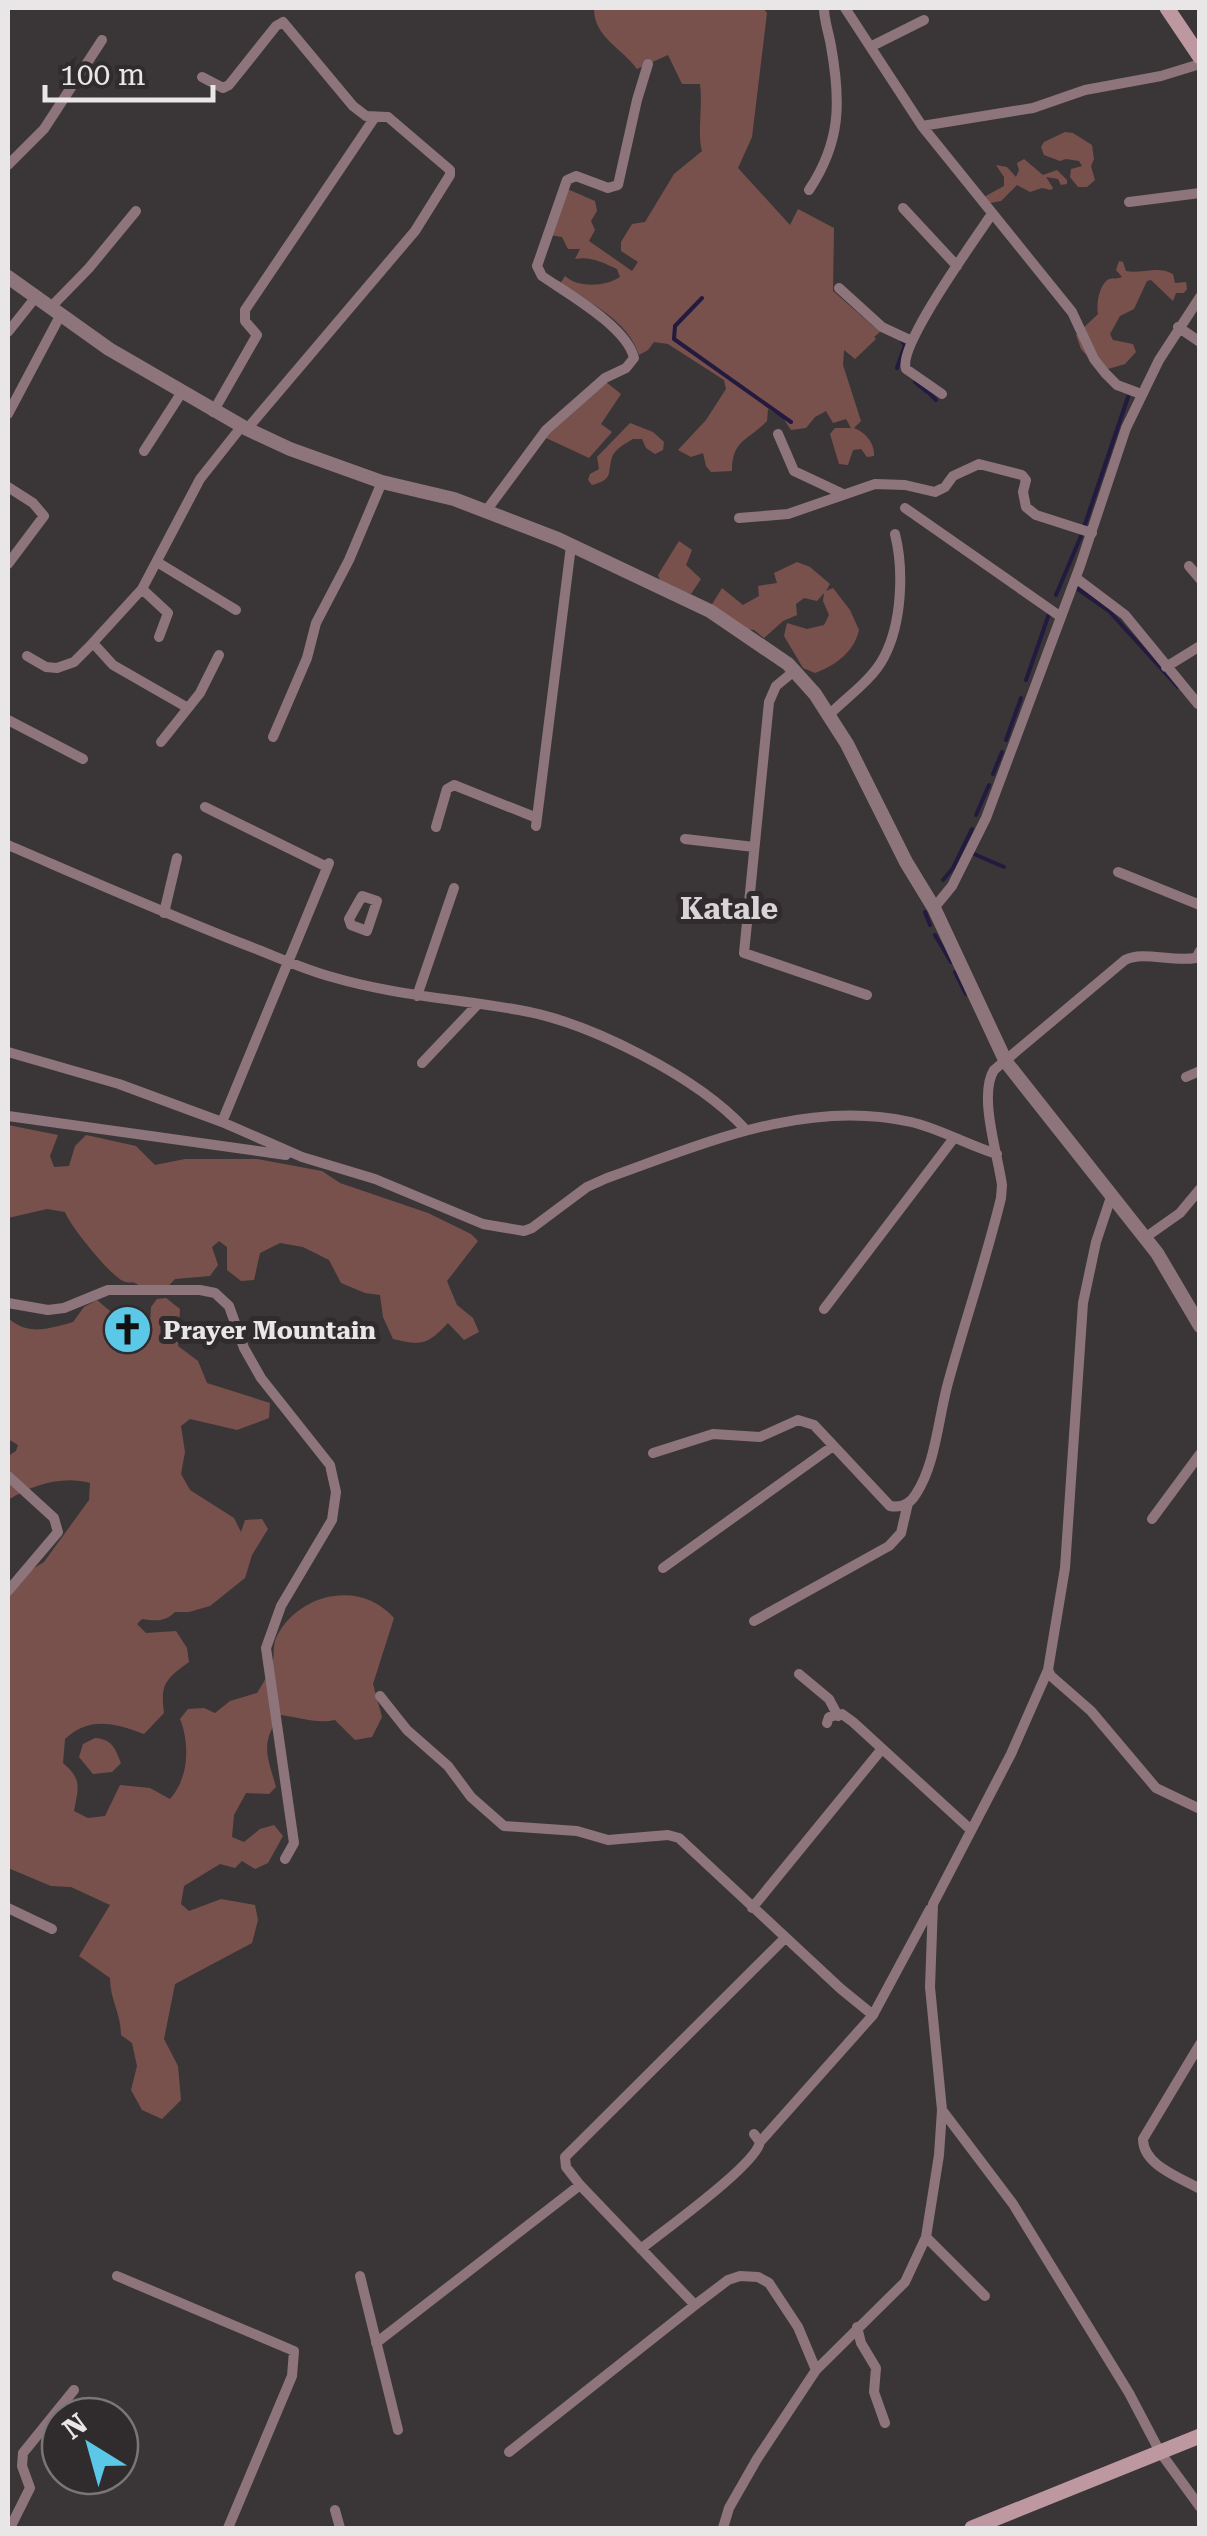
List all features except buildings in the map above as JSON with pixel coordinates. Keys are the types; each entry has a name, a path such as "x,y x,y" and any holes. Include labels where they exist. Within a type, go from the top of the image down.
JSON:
{"main road":[{"path":"1167,8 1200,60"},
{"path":"972,2528 1200,2436"}],"street":[{"path":"809,190 834,143 836,83 824,8"},
{"path":"845,8 922,126 1072,312 1094,359 1117,385 1141,394"},
{"path":"872,46 924,20"},
{"path":"27,656 46,667 74,662 142,590 200,479 415,231 450,175 448,166 388,117 366,116 353,106 283,22 230,85 223,88 202,77"},
{"path":"8,165 44,129 102,40"},
{"path":"922,126 1032,108 1085,90 1161,76 1200,60"},
{"path":"486,511 546,430 634,358 625,339 611,325 542,276 537,266 567,180 576,176 608,188 618,185 648,64"},
{"path":"214,412 257,334 245,321 245,310 375,117"},
{"path":"1129,202 1200,192"},
{"path":"904,208 957,266"},
{"path":"8,414 55,312 136,210"},
{"path":"942,394 903,365 904,356 992,215"},
{"path":"8,276 55,312 244,428 382,482 454,499 570,546 710,611 788,664 830,714 934,908 1006,1062 1113,1193 1200,1326"},
{"path":"839,288 882,327 912,341"},
{"path":"934,908 952,886 986,818 1076,578 1126,428 1178,327 1200,296"},
{"path":"8,332 35,298"},
{"path":"1178,327 1200,342"},
{"path":"144,452 182,392"},
{"path":"778,434 794,470 842,494"},
{"path":"740,518 788,514 875,484 935,492 946,487 953,476 979,464 1022,474 1026,480 1026,506 1036,515 1092,532"},
{"path":"273,737 308,658 316,623 382,482"},
{"path":"8,487 34,503 44,516 8,564"},
{"path":"905,508 1061,617"},
{"path":"830,714 885,656 901,587 902,562 895,534"},
{"path":"436,827 448,790 454,785 536,822 570,546"},
{"path":"157,562 236,610"},
{"path":"1189,566 1200,579"},
{"path":"1076,578 1125,616 1198,704"},
{"path":"142,590 168,613 159,637"},
{"path":"92,643 113,665 188,708"},
{"path":"1166,667 1200,646"},
{"path":"161,742 200,693 219,654"},
{"path":"792,672 776,686 769,702 744,953 867,994"},
{"path":"8,720 84,760"},
{"path":"206,807 328,865 222,1122"},
{"path":"685,839 754,847"},
{"path":"8,845 164,913 332,977 555,1019 616,1044 693,1086 746,1130"},
{"path":"164,913 177,858"},
{"path":"1118,872 1200,905"},
{"path":"417,996 454,888"},
{"path":"652,1453 713,1434 760,1437 798,1420 814,1426 890,1506 900,1508 908,1503 916,1494 932,1454 946,1389 998,1209 1002,1185 988,1100 989,1079 1125,960 1136,954 1166,960 1198,955"},
{"path":"422,1063 477,1005"},
{"path":"8,1052 119,1084 302,1157 375,1179 483,1224 524,1232 606,1178 746,1130 783,1122 848,1117 908,1121 997,1154"},
{"path":"1186,1077 1200,1070"},
{"path":"8,1116 302,1157"},
{"path":"824,1309 954,1138"},
{"path":"1146,1238 1180,1212 1200,1188"},
{"path":"640,2249 740,2170 758,2150 757,2138 874,2015 1011,1754 1048,1670 1065,1568 1083,1303 1096,1242 1113,1193"},
{"path":"8,1302 48,1310 108,1290 216,1293 229,1306 244,1348 261,1378 330,1465 336,1492 332,1520 281,1606 266,1648 294,1842 285,1859"},
{"path":"663,1568 834,1446"},
{"path":"1152,1518 1200,1454"},
{"path":"8,1476 54,1518 58,1532 8,1591"},
{"path":"754,1621 889,1546 901,1533 908,1503"},
{"path":"1048,1670 1090,1711 1156,1788 1200,1809"},
{"path":"799,1674 829,1699 838,1716"},
{"path":"380,1696 408,1730 448,1766 471,1798 504,1826 577,1832 608,1840 668,1834 679,1838 874,2015"},
{"path":"827,1724 828,1717 842,1714 854,1722 970,1830"},
{"path":"752,1908 881,1750"},
{"path":"722,2528 757,2458 816,2370 905,2282 926,2237 940,2155 942,2110 930,1987 933,1904"},
{"path":"8,1908 52,1929"},
{"path":"695,2305 580,2185 564,2162 568,2151 785,1938"},
{"path":"1200,2044 1142,2139 1143,2150 1152,2160 1200,2189"},
{"path":"942,2110 1013,2204 1129,2393 1160,2452 1200,2507"},
{"path":"376,2343 580,2185"},
{"path":"926,2237 985,2296"},
{"path":"117,2276 294,2351 292,2376 228,2528"},
{"path":"360,2276 398,2430"},
{"path":"509,2452 695,2305 728,2280 740,2276 758,2276 770,2283 798,2327 816,2370"},
{"path":"856,2327 876,2368 874,2392 884,2423"},
{"path":"10,2528 30,2488 22,2466 23,2453 74,2390"},
{"path":"336,2510 340,2528"}],"shaded area":[{"path":"581,8 763,8 767,13 752,137 738,168 790,225 798,209 834,228 833,291 880,332 855,359 844,350 843,365 861,421 854,428 868,439 874,456 867,457 861,449 853,450 848,465 839,464 830,434 835,428 851,428 846,419 833,423 826,411 806,428 791,430 783,418 768,409 767,421 738,447 732,471 711,472 703,453 691,457 678,450 706,420 726,389 724,380 668,344 654,342 639,355 617,322 560,284 565,276 592,285 620,277 617,269 602,262 575,259 580,249 568,249 562,237 550,235 565,188 595,201 597,211 591,221 595,230 589,241 632,271 638,262 621,251 621,242 632,224 645,222 674,174 702,151 700,84 682,84 668,55 637,69 604,35 594,10"},
{"path":"1065,132 1092,145 1095,180 1087,187 1078,187 1070,177 1071,169 1082,166 1079,161 1060,161 1044,155 1044,142"},
{"path":"1024,159 1043,175 1057,170 1067,184 1046,177 1051,190 1030,192 1017,185 1001,201 990,203 984,197 1004,186 1004,177 996,165 1007,167 1016,177 1017,163"},
{"path":"1119,261 1126,271 1167,271 1173,274 1175,283 1186,282 1187,289 1176,293 1173,301 1151,280 1147,281 1134,309 1120,316 1110,334 1113,340 1133,344 1136,352 1125,364 1101,371 1081,349 1076,335 1098,314 1103,285 1109,279 1122,277 1116,270"},
{"path":"606,382 621,394 601,424 612,432 589,458 544,437"},
{"path":"630,423 653,432 664,442 663,450 655,454 642,439 633,439 613,454 607,478 592,485 588,480 599,469 597,457"},
{"path":"679,541 692,550 686,565 701,579 691,594 661,583 658,575"},
{"path":"797,562 810,567 830,584 826,591 833,588 859,630 843,657 815,673 803,668 784,636 787,623 807,629 824,625 829,615 824,593 817,601 804,598 796,604 797,615 783,621 764,638 754,630 739,628 711,606 722,588 743,605 759,596 758,586 777,583 774,573"},
{"path":"8,1125 58,1135 50,1156 54,1167 69,1166 75,1146 86,1135 136,1146 155,1165 185,1159 257,1159 322,1171 340,1183 428,1213 478,1241 447,1281 457,1305 473,1318 479,1332 464,1340 448,1323 424,1342 393,1339 383,1317 380,1295 341,1283 329,1260 303,1247 280,1243 260,1253 254,1280 241,1281 227,1270 227,1247 219,1241 212,1247 218,1265 210,1276 175,1279 161,1294 123,1281 91,1250 65,1212 47,1209 8,1218"},
{"path":"166,1298 180,1309 178,1346 198,1361 207,1383 270,1403 269,1418 237,1430 190,1419 181,1426 185,1452 181,1474 190,1490 234,1518 241,1532 245,1520 262,1519 268,1529 252,1555 245,1578 210,1606 175,1612 160,1620 142,1619 137,1624 146,1633 176,1631 187,1648 189,1662 166,1683 164,1713 144,1734 93,1724 65,1739 63,1763 78,1785 74,1811 88,1818 105,1816 120,1785 150,1788 170,1799 181,1781 186,1760 180,1719 188,1709 204,1708 215,1713 230,1701 257,1693 272,1666 277,1636 300,1609 332,1596 349,1595 380,1606 394,1618 373,1684 382,1717 372,1737 355,1740 335,1720 280,1715 267,1750 276,1787 269,1794 246,1793 234,1815 232,1837 244,1842 260,1829 274,1825 283,1836 268,1863 255,1869 242,1861 235,1868 220,1864 184,1886 181,1904 189,1911 221,1899 255,1905 258,1920 252,1943 175,1984 164,2039 178,2066 181,2100 162,2119 142,2110 131,2090 137,2066 132,2043 121,2035 110,1978 79,1956 110,1905 71,1887 51,1886 8,1868 8,1584 44,1562 89,1500 90,1483 48,1483 8,1500 8,1456 18,1445 8,1439 8,1318 23,1327 47,1329 73,1322 84,1307 97,1300 117,1317 137,1315 150,1323 151,1307 157,1299"},
{"path":"95,1738 109,1742 117,1753 121,1763 112,1772 93,1774 79,1757 83,1744"}],"waterway":[{"path":"702,298 675,326 674,339 791,422"},
{"path":"897,368 905,345 902,341"},
{"path":"915,382 927,392"},
{"path":"930,394 936,400"},
{"path":"1084,527 1128,397"},
{"path":"1056,595 1081,536"},
{"path":"1075,587 1109,611 1178,687"},
{"path":"1026,680 1049,614"},
{"path":"1006,740 1021,698"},
{"path":"993,774 1002,752"},
{"path":"976,815 989,785"},
{"path":"943,880 972,829"},
{"path":"974,854 1004,867"},
{"path":"925,912 930,925"},
{"path":"935,935 951,962"},
{"path":"955,972 966,994"}],"place":[{"name":"Prayer Mountain","path":"128,1330"}],"district":[{"name":"Katale","path":"729,908"}]}
